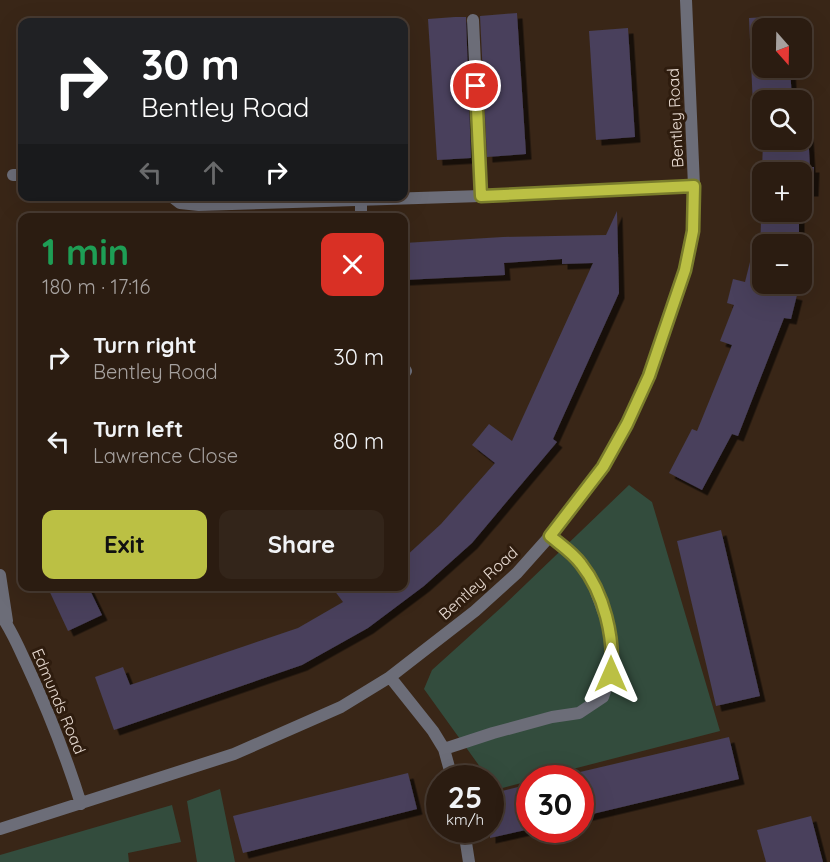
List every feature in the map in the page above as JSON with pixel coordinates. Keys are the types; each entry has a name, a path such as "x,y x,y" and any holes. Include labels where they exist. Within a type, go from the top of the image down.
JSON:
{"street":[{"name":"Bentley Road","path":"0,829 234,754 341,707 390,676 475,611 517,573 550,536 603,467 627,424 649,376 685,270 693,231 694,186 686,0"},
{"path":"473,20 481,196"},
{"path":"408,198 694,186"},
{"path":"177,201 199,205 261,201"},
{"path":"444,749 552,717 579,713 603,698 611,674 613,654 607,622 591,578 573,555 550,536"},
{"path":"0,574 8,625"},
{"name":"Edmunds Road","path":"0,614 8,625 36,686 65,756 81,804"},
{"path":"390,676 434,731 444,749 448,765"},
{"path":"466,843 469,862"}],"green space":[{"path":"629,485 652,502 720,731 588,765 516,765 516,784 504,788 504,765 479,765 424,689 432,670 504,605"},
{"path":"220,789 235,862 197,862 187,801"},
{"path":"172,805 181,842 128,853 129,862 0,862 0,855"}],"building":[{"path":"517,13 526,154 487,157 480,16"},
{"path":"787,16 787,18 752,18 752,78 791,78 791,90 752,90 749,18"},
{"path":"466,17 471,158 437,160 428,19"},
{"path":"628,28 635,137 596,140 589,31"},
{"path":"763,150 809,150 810,162 762,162"},
{"path":"812,167 814,167 813,191"},
{"path":"617,211 619,293 553,439 557,442 472,543 424,586 368,628 302,665 114,730 95,677 123,667 130,685 298,628 343,602 335,591 408,591 408,554 441,524 495,463 472,445 489,424 512,441 593,263 562,264 562,259 504,263 505,275 408,280 408,243 503,237 606,235"},
{"path":"761,222 799,222 799,234 761,234"},
{"path":"751,258 752,294 797,295 791,319 784,318 738,436 732,434 702,490 669,473 692,429 697,431 732,345 720,341 734,305 727,303 733,279 745,282"},
{"path":"721,530 760,696 716,706 677,541"},
{"path":"49,591 90,591 102,615 68,631"},
{"path":"729,737 739,779 594,814 594,769"},
{"path":"408,773 417,809 243,853 233,816"},
{"path":"516,788 516,832 504,835 504,790"},
{"path":"811,816 823,862 766,862 757,830"}],"route":[{"path":"476,86 481,196 694,186 693,231 685,270 649,376 627,424 603,467 550,536 573,555 591,578 607,622 613,654 611,674"}]}
